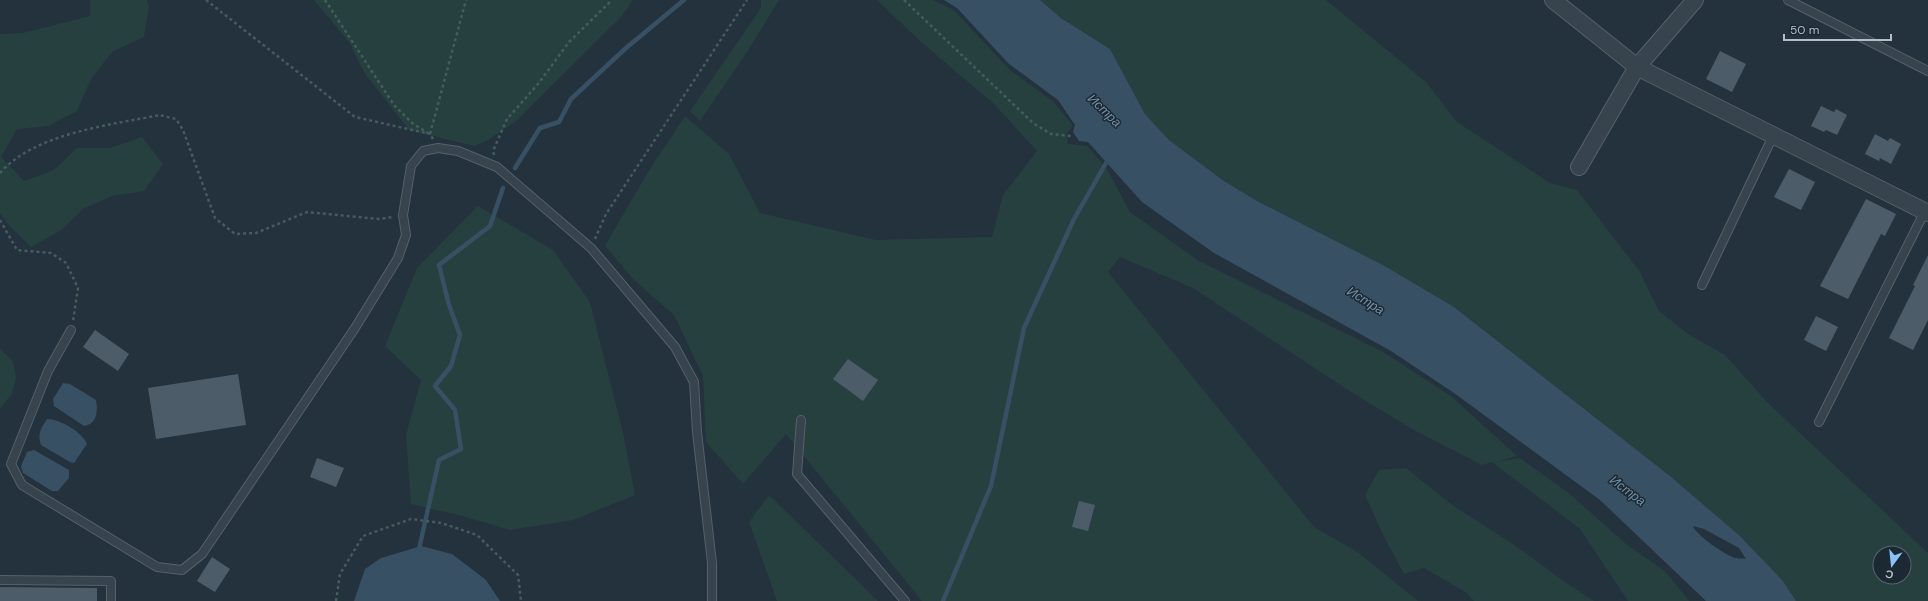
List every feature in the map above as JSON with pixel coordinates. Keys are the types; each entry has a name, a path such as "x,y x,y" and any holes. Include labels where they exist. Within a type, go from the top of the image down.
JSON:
{"street":[{"path":"1553,0 1637,67 1926,212"},
{"path":"1579,167 1637,67 1695,0"}],"lane":[{"path":"1788,0 1928,71"},
{"path":"1702,285 1773,136"},
{"path":"71,330 48,371 11,464 22,485 157,567 182,570 202,554 355,328 398,258 406,235 404,215 411,166 423,151 438,148 458,151 497,167 591,248 675,347 694,382 712,563 712,601"},
{"path":"1819,422 1926,212"},
{"path":"801,420 797,474 905,601"},
{"path":"0,580 111,581 110,601"}],"path":[{"path":"206,0 355,117 430,134"},
{"path":"325,0 394,106 412,123 430,134 438,148"},
{"path":"430,134 466,0"},
{"path":"497,167 493,150 507,119 538,84 569,42 612,0"},
{"path":"591,248 606,214 747,0"},
{"path":"904,0 1033,123 1051,134 1071,136"},
{"path":"0,173 11,161 60,136 160,115 176,119 183,130 215,218 235,234 256,233 307,212 378,219 404,215"},
{"path":"0,220 16,250 51,253 66,263 78,288 71,330"},
{"path":"336,601 340,574 364,536 411,519 441,523 477,535 518,575 520,601"}],"green space":[{"path":"90,0 147,0 149,6 144,37 112,52 91,79 77,111 48,126 17,129 1,157 24,181 54,170 77,148 110,148 142,137 163,164 144,191 112,196 83,209 60,231 31,247 8,224 0,213 0,34 23,33 90,16"},
{"path":"314,0 633,0 621,17 516,121 488,140 474,146 409,130 365,74 349,42"},
{"path":"761,0 779,0 749,49 700,121 690,111 761,8"},
{"path":"877,0 933,0 954,10 1010,70 1054,102 1073,126 1066,134 1068,144 1087,146 1107,169 1130,212 1199,261 1383,352 1451,396 1517,456 1495,462 1520,458 1570,494 1626,544 1665,571 1689,601 1628,601 1580,529 1492,462 1482,465 1412,429 1348,390 1193,288 1120,257 1108,272 1314,527 1359,553 1418,601 922,601 786,434 743,484 706,442 703,376 674,315 634,280 605,246 648,172 685,116 729,154 760,213 876,240 992,237 1003,195 1037,151 994,104 920,41"},
{"path":"1040,0 1326,0 1426,82 1457,122 1550,183 1577,190 1640,272 1659,311 1688,334 1725,355 1768,403 1928,553 1928,601 1796,601 1783,581 1739,535 1670,476 1454,307 1383,265 1257,201 1224,181 1169,140 1145,114 1110,49 1061,18"},
{"path":"478,206 553,250 590,302 623,433 635,495 573,520 510,530 462,516 411,504 406,435 421,380 385,346 417,268"},
{"path":"0,349 13,361 16,378 12,394 0,408"},
{"path":"1406,468 1452,505 1513,544 1594,601 1474,601 1467,593 1424,568 1404,574 1384,537 1365,495 1379,470"},
{"path":"769,495 878,601 777,601 749,522"}],"water":[{"name":"Истра","path":"944,0 1040,0 1061,18 1110,49 1145,114 1169,140 1224,181 1257,201 1383,265 1454,307 1670,476 1739,535 1783,581 1796,601 1706,601 1600,500 1454,393 1391,351 1214,253 1142,202 1088,142 1079,141 1073,132 1075,125 1058,100 1008,63 957,8","holes":["1693,526 1704,529 1739,548 1746,559 1731,556 1719,549 1705,540"]},
{"path":"63,383 70,384 96,400 97,413 92,423 84,426 54,406 53,399"},
{"path":"47,419 58,421 70,427 84,439 87,444 74,463 41,445 39,438 40,431"},
{"path":"34,450 69,470 69,478 58,491 52,491 23,473 21,466 27,452"},
{"path":"421,546 452,554 486,580 500,601 354,601 365,569 381,558"}],"building":[{"path":"1720,51 1746,64 1732,92 1706,79"},
{"path":"1821,106 1834,112 1836,109 1847,115 1837,135 1826,130 1824,132 1811,126"},
{"path":"1875,134 1888,141 1890,138 1901,144 1891,164 1880,158 1879,161 1865,154"},
{"path":"1789,169 1815,182 1801,210 1774,197"},
{"path":"1866,199 1896,214 1885,236 1881,234 1848,299 1820,286"},
{"path":"1928,255 1928,320 1913,350 1889,338 1915,286 1913,285"},
{"path":"1816,316 1838,327 1826,351 1804,340"},
{"path":"95,330 129,354 118,371 83,347"},
{"path":"848,359 878,380 863,401 833,379"},
{"path":"238,374 246,425 156,439 148,388"},
{"path":"317,458 344,468 336,487 310,477"},
{"path":"1079,501 1095,505 1088,531 1072,527"},
{"path":"212,557 230,569 215,592 197,581"},
{"path":"0,587 97,588 97,601 0,601"}],"waterway":[{"path":"515,168 540,128 559,122 571,99 626,48 684,0"},
{"path":"943,601 991,486 1024,328 1074,219 1110,156"},
{"path":"419,549 439,460 461,449 455,410 435,386 451,366 460,335 449,305 439,265 490,226 503,188"}]}
